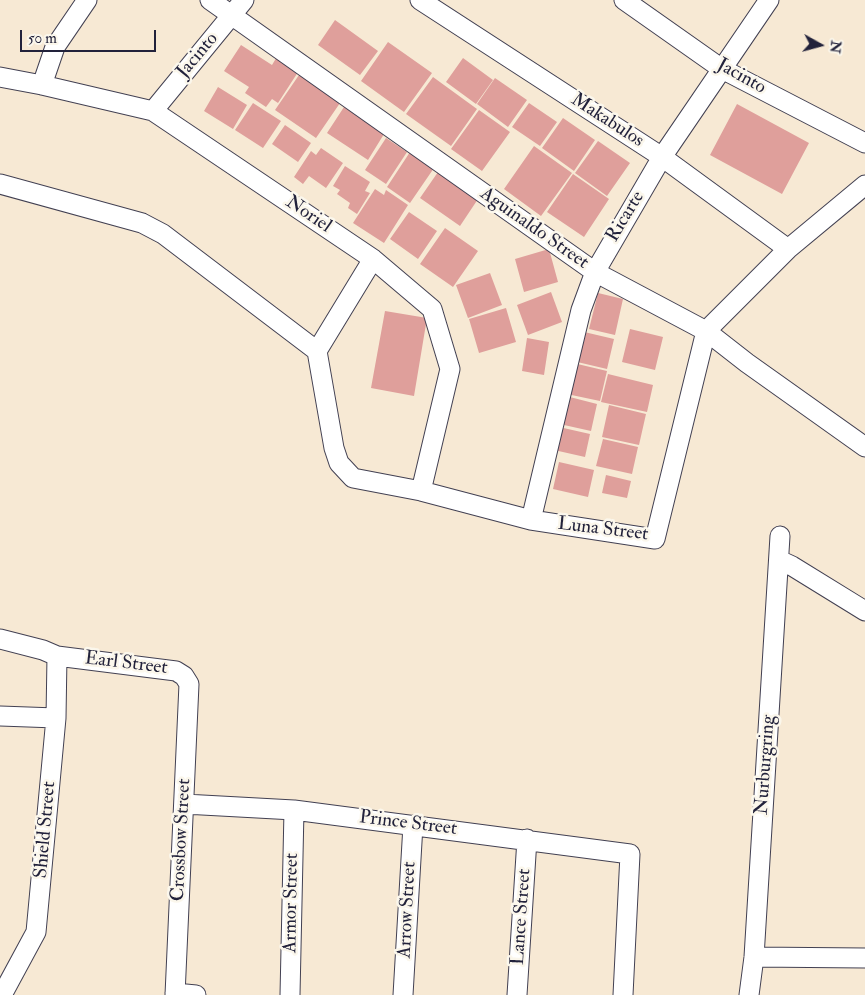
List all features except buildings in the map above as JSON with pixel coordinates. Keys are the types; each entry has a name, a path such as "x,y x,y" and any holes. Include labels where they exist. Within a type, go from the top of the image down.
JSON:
{"street":[{"path":"42,85 55,48 87,0"},
{"name":"Aguinaldo Street","path":"210,0 595,272 706,331 747,363 865,447"},
{"name":"Jacinto","path":"152,111 244,0"},
{"name":"Makabulos","path":"420,0 662,157 788,249"},
{"name":"Ricarte","path":"531,520 580,310 595,272 662,157 769,0"},
{"name":"Jacinto","path":"627,1 722,69 865,143"},
{"name":"Noriel","path":"0,77 152,111 373,259 432,309 450,369 421,491"},
{"path":"0,184 142,223 163,234 317,351 373,259"},
{"path":"706,331 788,249 865,185"},
{"name":"Luna Street","path":"317,351 334,448 339,463 353,478 421,491 531,520 655,539 706,331"},
{"name":"Nurburgring","path":"749,995 754,957 780,536"},
{"path":"779,560 865,611"},
{"name":"Earl Street","path":"0,639 43,650 57,656 176,670 184,676 189,684"},
{"name":"Shield Street","path":"2,995 36,932 56,718 57,656"},
{"name":"Crossbow Street","path":"175,994 189,684"},
{"path":"0,716 56,718"},
{"name":"Prince Street","path":"184,804 294,810 630,854 623,995"},
{"name":"Armor Street","path":"290,995 294,810"},
{"name":"Arrow Street","path":"404,995 412,825"},
{"name":"Lance Street","path":"517,995 527,839"},
{"path":"754,957 865,958"},
{"path":"175,994 196,995"}]}
